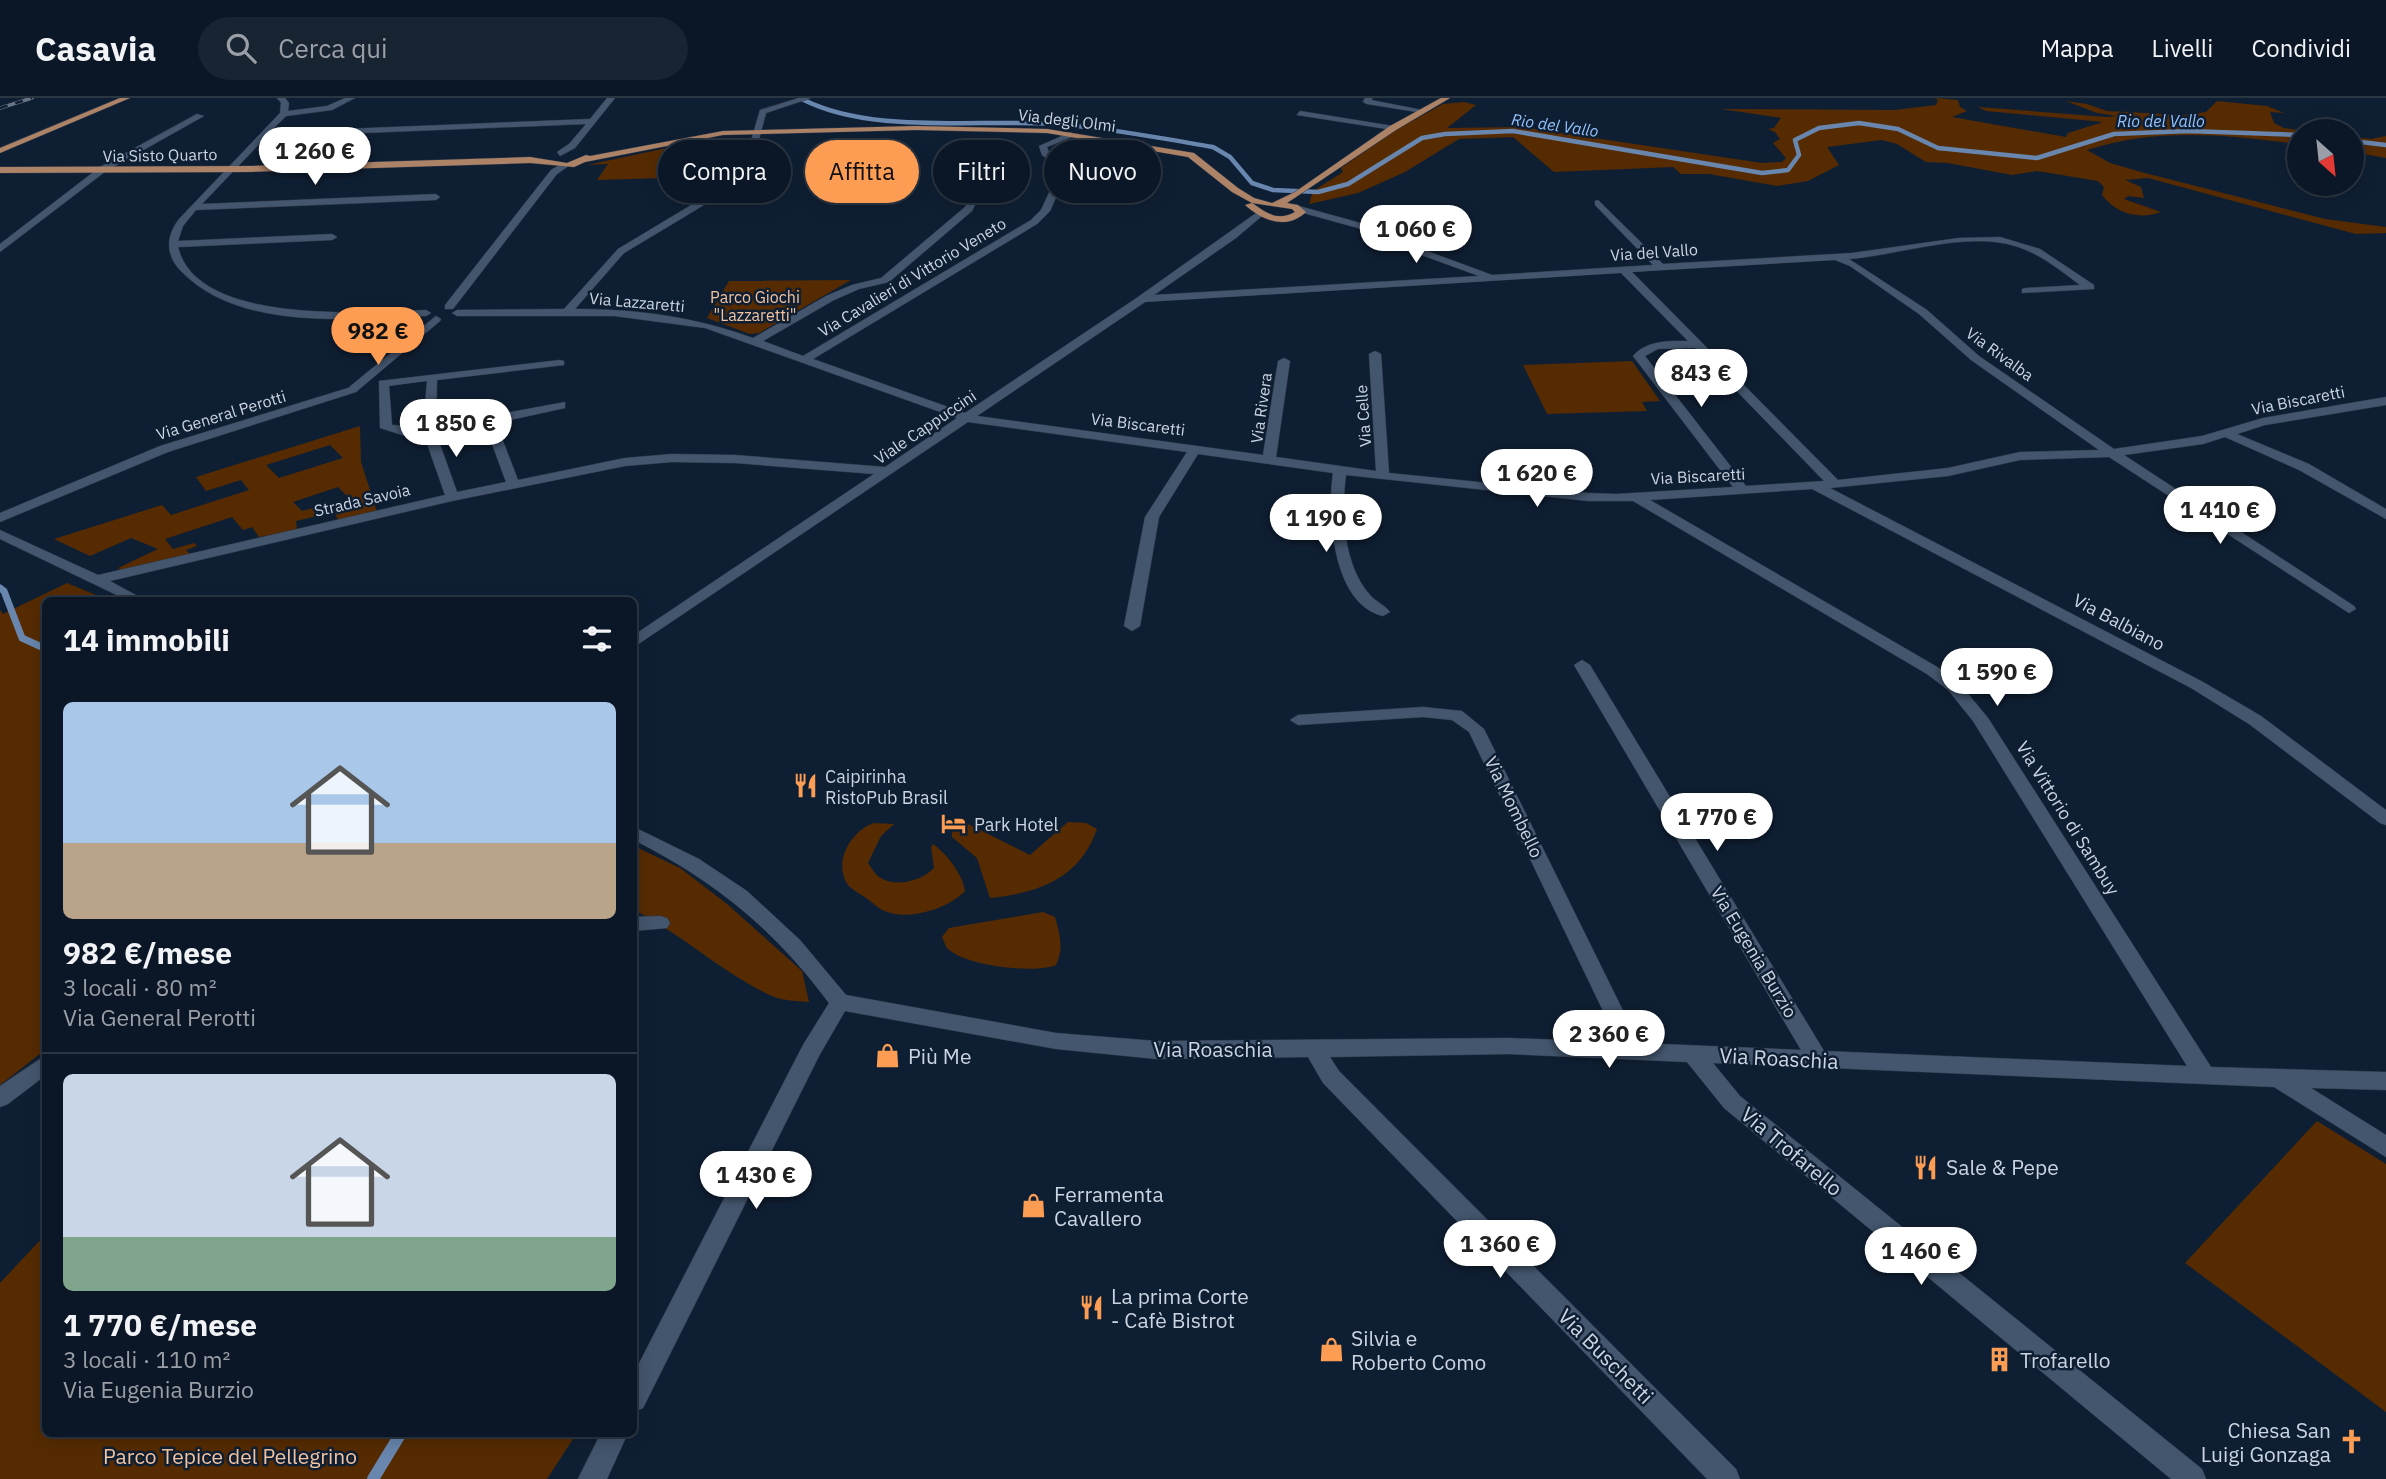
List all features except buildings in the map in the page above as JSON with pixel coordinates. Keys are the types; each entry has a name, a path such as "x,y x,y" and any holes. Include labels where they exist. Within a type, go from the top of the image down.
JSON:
{"main road":[{"path":"3,149 126,98"},
{"path":"1259,212 1289,203 1307,187 1440,99"},
{"name":"Via degli Olmi","path":"757,132 933,128 1071,134 1191,155 1251,200 1289,203"},
{"path":"566,165 583,157 607,156 708,135 757,132"},
{"name":"Via Sisto Quarto","path":"0,170 231,168 530,160 550,164 561,154 583,157"},
{"name":"Via degli Olmi","path":"1235,190 1244,202 1259,212"},
{"path":"1259,212 1285,218 1301,212 1289,203"}],"street":[{"path":"281,98 285,103 284,114 231,168 175,232 173,244 183,268 196,282 212,293 235,301 320,316 431,316"},
{"path":"284,114 329,108 351,98"},
{"path":"561,154 572,146 611,98"},
{"path":"566,313 621,251 721,191 734,177 755,144 757,122 763,112 807,98"},
{"path":"1369,98 1367,102 1423,111"},
{"path":"1300,113 1393,128"},
{"path":"0,249 103,169 200,116"},
{"path":"264,135 591,121"},
{"name":"Via Cavalieri di Vittorio Veneto","path":"804,360 1041,217 1065,168 1045,153 1043,146 1071,134"},
{"path":"572,146 583,157"},
{"path":"453,310 550,164 566,165"},
{"path":"195,207 436,197"},
{"path":"754,342 830,298 856,287 885,280 969,209 972,203"},
{"path":"1289,203 1494,277"},
{"path":"1598,203 1661,268"},
{"name":"Viale Cappuccini","path":"637,640 1142,299 1233,236 1259,212"},
{"path":"1285,218 1347,223"},
{"name":"Viale Cappuccini","path":"1233,236 1285,218"},
{"path":"173,244 332,237"},
{"name":"Via del Vallo","path":"1142,299 1872,255 1943,243 1997,239 2032,248 2090,287 2026,291"},
{"name":"Via Rivalba","path":"1835,257 1853,264 1923,312 1975,358 2112,453 2348,609"},
{"path":"1624,270 1835,484"},
{"name":"Via Lazzaretti","path":"431,316 453,310 676,319 707,326 967,418"},
{"name":"Via General Perotti","path":"0,517 164,449 339,395 362,384 431,316"},
{"path":"1697,345 1650,348 1642,350 1639,356 1743,491"},
{"name":"Via Celle","path":"1375,354 1383,476"},
{"name":"Via Rivera","path":"1269,459 1284,361"},
{"path":"362,384 560,363"},
{"path":"430,377 433,382 429,432 452,497"},
{"path":"383,383 386,428 397,432 429,432 561,405"},
{"name":"Via Biscaretti","path":"967,418 1383,476 1588,497 1636,497 1816,486 1948,472 2020,456 2112,453 2203,440 2263,422 2386,401"},
{"path":"489,419 513,484"},
{"path":"2228,434 2304,467 2386,515"},
{"path":"1132,626 1152,517 1195,449"},
{"name":"Strada Savoia","path":"97,580 589,467 672,458 735,459 887,471"},
{"path":"1340,469 1337,489 1344,561 1365,598 1383,611"},
{"name":"Via Balbiano","path":"1816,486 2197,685 2255,720 2386,819"},
{"name":"Via Vittorio di Sambuy","path":"1636,497 1933,671 1954,687 1980,718 2204,1075"},
{"path":"0,534 132,597"},
{"name":"Via Eugenia Burzio","path":"1582,666 1818,1059"},
{"name":"Via Mombello","path":"1298,720 1423,712 1456,715 1476,729 1632,1050"},
{"path":"637,835 701,869 758,910 814,966 840,1002 811,1051 637,1393"},
{"path":"637,924 660,923"},
{"name":"Via Roaschia","path":"840,1002 1082,1044 1156,1050 1507,1046 2386,1081"},
{"name":"Via Buschetti","path":"1315,1049 1331,1077 1727,1479"},
{"name":"Via Trofarello","path":"1693,1054 1732,1102 2192,1479"},
{"path":"0,1098 42,1066"},
{"path":"2276,1077 2386,1147"},
{"path":"592,1479 613,1437"}],"green space":[{"path":"1935,98 1958,100 1960,107 1967,111 1952,117 2066,137 2068,133 2103,122 1986,111 1978,107 2107,117 2117,116 2097,113 2066,101 2107,111 2184,115 2206,112 2217,101 2267,106 2284,113 2270,112 2274,123 2287,128 2287,143 2192,135 2140,138 2087,150 2110,163 2141,172 2325,219 2386,227 2386,233 2356,234 2148,178 2125,180 2141,187 2144,198 2128,196 2124,199 2161,212 2129,214 2108,202 2102,195 2104,187 2098,181 2037,171 2012,175 1948,163 1926,162 1897,144 1882,140 1827,147 1839,165 1808,181 1777,186 1709,174 1681,174 1673,167 1554,172 1513,137 1459,139 1405,172 1358,193 1309,204 1313,191 1343,172 1341,168 1398,129 1443,104 1464,102 1476,105 1447,128 1520,127 1762,163 1782,162 1786,158 1773,143 1780,139 1775,132 1768,129 1774,128 1781,118 1721,109 1895,110 1936,105 1938,100"},
{"path":"2386,136 2386,158 2364,154 2364,138"},
{"path":"658,150 658,178 597,180 608,164 587,165"},
{"name":"Parco Giochi \"Lazzaretti\"","path":"851,280 759,333 750,334 707,318 729,281"},
{"path":"1632,361 1660,401 1642,402 1647,411 1547,414 1523,365"},
{"path":"360,426 361,462 377,512 338,521 335,512 296,521 297,530 259,537 252,527 243,530 232,517 165,539 173,549 194,543 197,546 186,550 190,554 121,570 118,568 158,549 131,538 90,556 54,539 162,505 171,515 249,490 241,480 206,491 196,477","holes":["330,445 343,458 279,478 266,465","338,487 351,500 318,512 313,508 302,511 293,502"]},
{"path":"67,583 101,597 42,597 42,1052 0,1085 0,610 3,614"},
{"path":"952,816 1030,855 1068,822 1086,823 1097,829 1090,846 1069,871 1041,887 990,898 977,858 952,837"},
{"path":"874,823 894,824 881,836 868,863 879,877 900,882 929,873 934,868 931,847 933,844 954,865 965,891 928,912 905,915 884,911 852,889 844,876 843,857 858,832"},
{"path":"637,847 680,868 727,904 802,971 809,1002 776,998 754,987 637,912"},
{"path":"1043,912 1055,917 1060,941 1056,965 1046,968 1000,967 968,960 947,948 942,937 949,928"},
{"path":"2317,1121 2386,1164 2386,1412 2185,1263"},
{"name":"Parco Tepice del Pellegrino","path":"42,1238 42,1437 573,1439 547,1479 0,1479 0,1283"}],"waterway":[{"name":"Rio del Vallo","path":"800,98 828,110 890,121 1054,124 1213,147 1230,157 1252,183 1273,190 1318,192 1348,184 1422,138 1445,134 1513,131 1762,173 1788,170 1799,155 1795,140 1819,128 1859,123 1898,129 1938,148 2037,158 2114,134 2189,131 2287,135"},
{"name":"Rio del Vallo","path":"2364,142 2386,145"},
{"path":"0,588 4,591 22,638 42,647"},
{"path":"373,1479 399,1437"}],"railway":[{"path":"0,108 32,98"}],"place":[{"name":"Caipirinha RistoPub Brasil","path":"805,786"},
{"name":"Park Hotel","path":"954,824"},
{"name":"Più Me","path":"888,1056"},
{"name":"Sale & Pepe","path":"1926,1167"},
{"name":"Ferramenta Cavallero","path":"1034,1206"},
{"name":"La prima Corte - Cafè Bistrot","path":"1091,1308"},
{"name":"Silvia e Roberto Como","path":"1331,1350"},
{"name":"Trofarello","path":"2000,1360"},
{"name":"Chiesa San Luigi Gonzaga","path":"2351,1442"}]}
